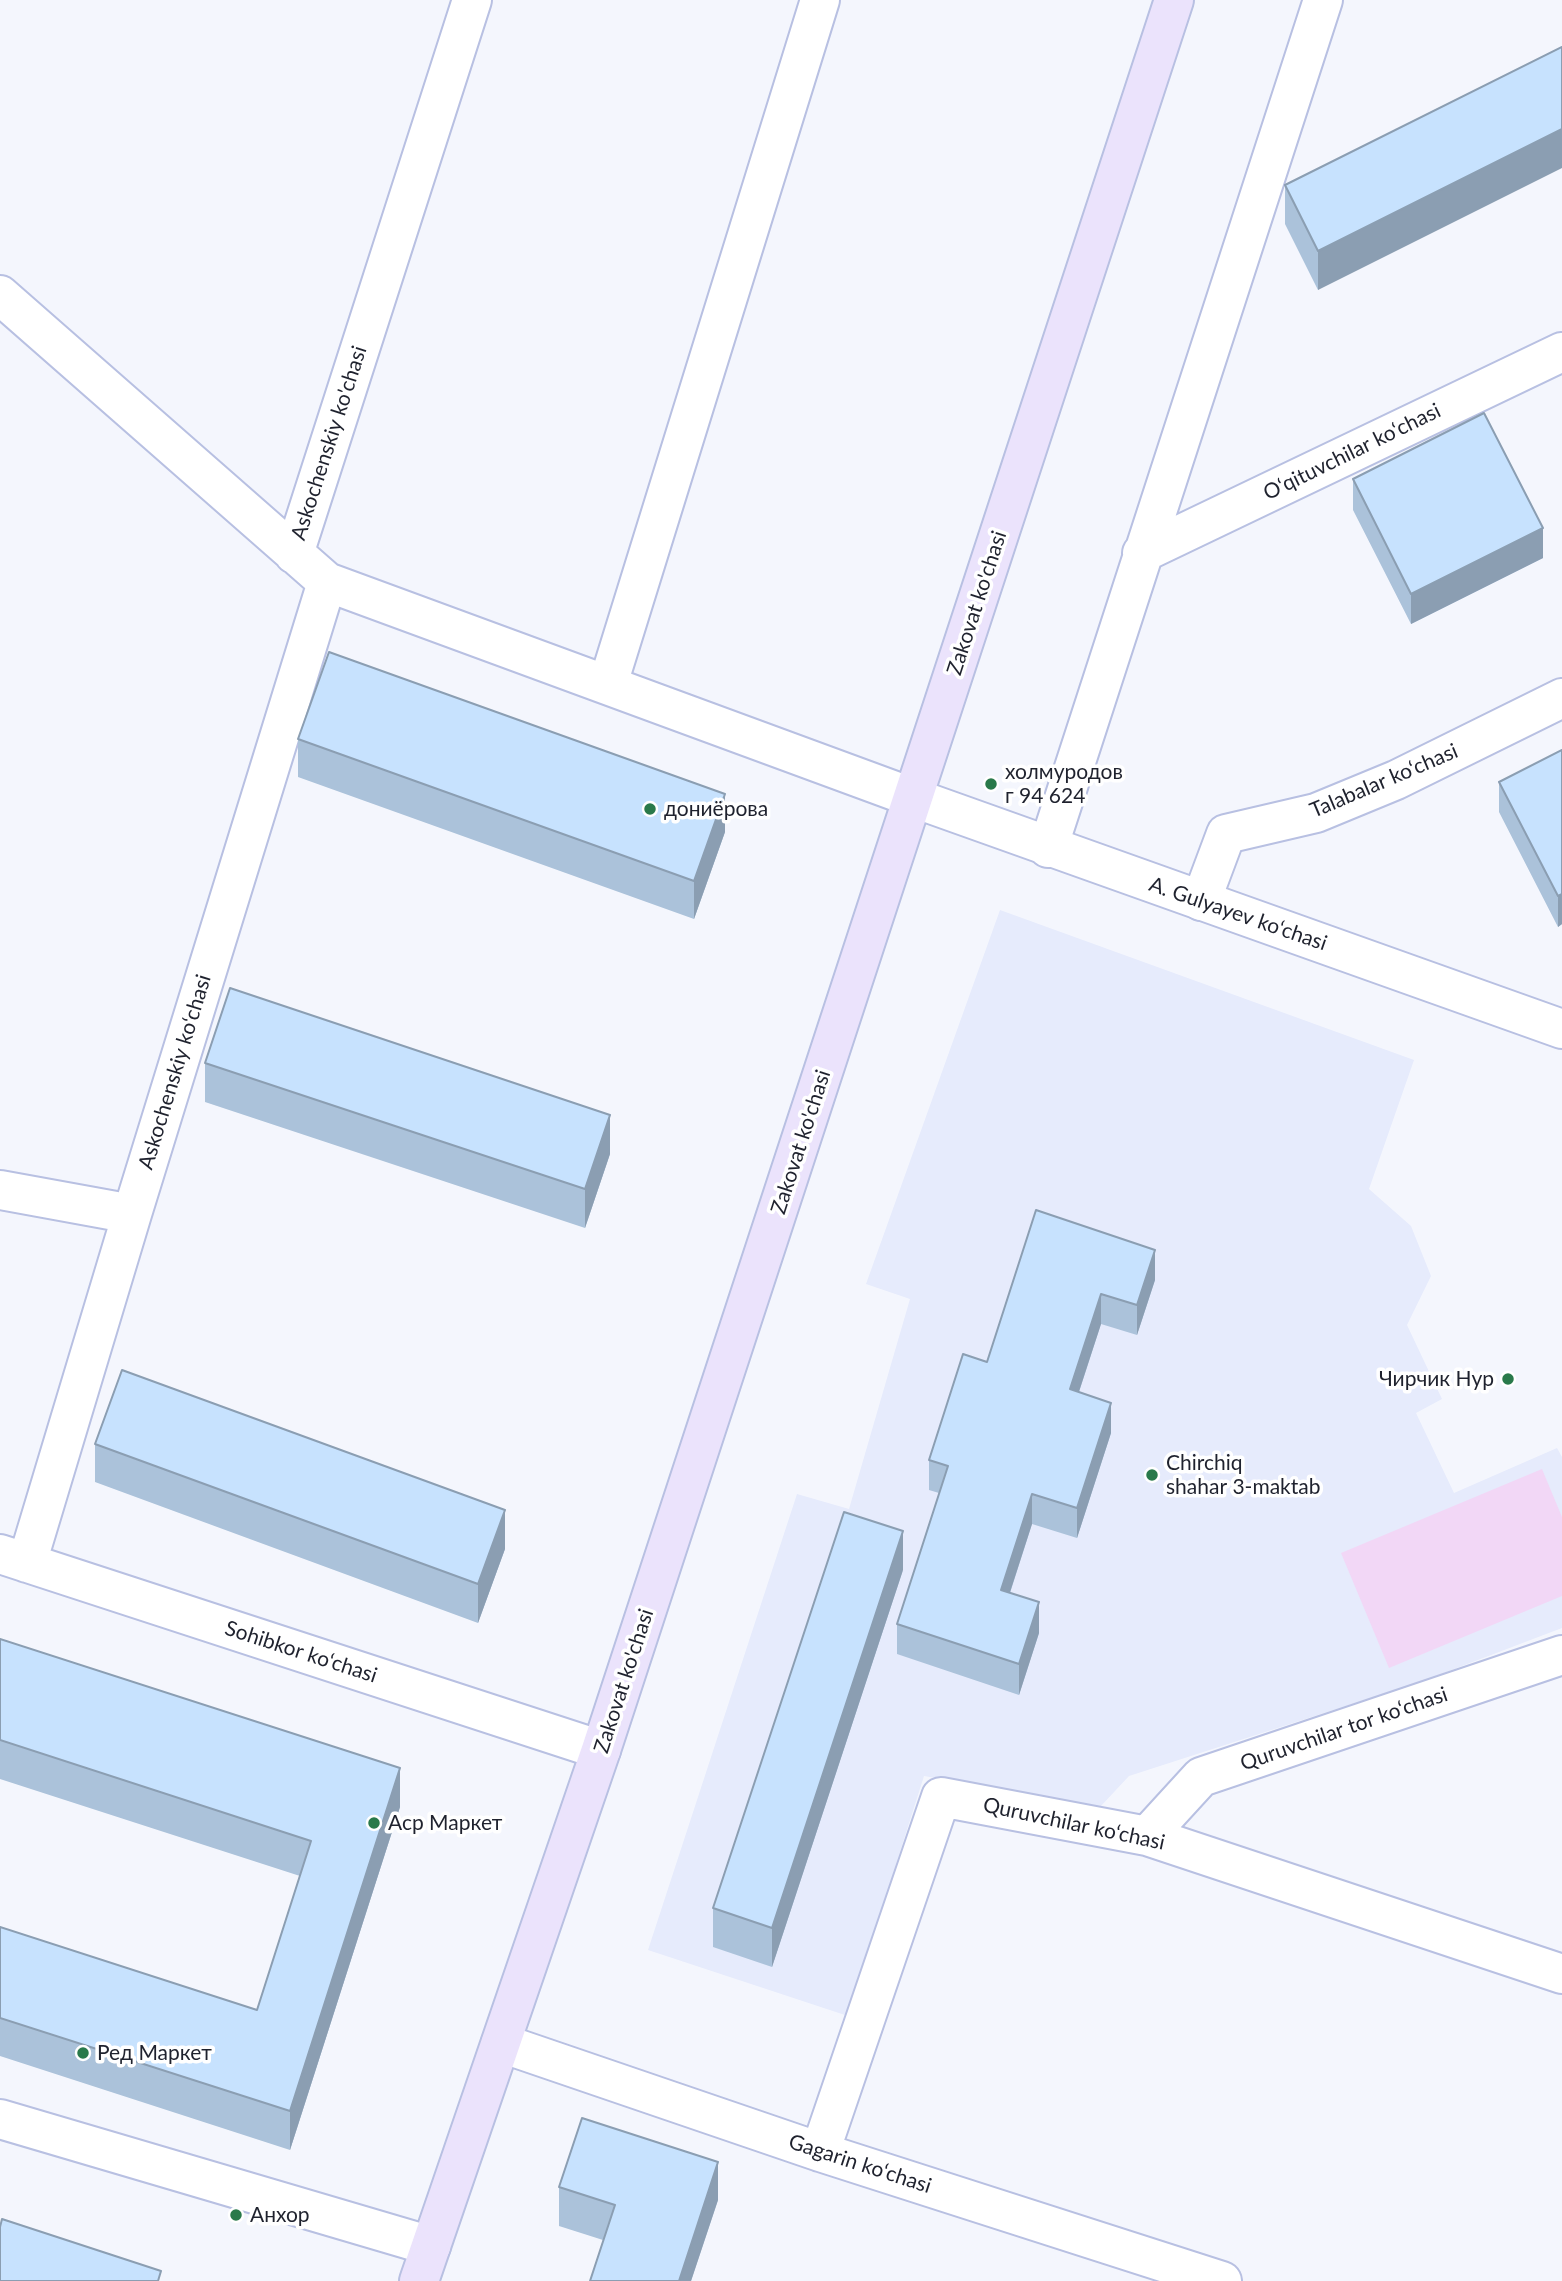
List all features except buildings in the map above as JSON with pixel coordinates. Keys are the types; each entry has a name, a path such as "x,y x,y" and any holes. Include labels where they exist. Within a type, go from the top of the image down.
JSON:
{"main road":[{"name":"Zakovat ko'chasi","path":"425,2263 601,1750 1174,0"}],"street":[{"name":"Askochenskiy ko'chasi","path":"0,295 294,554 472,0"},
{"path":"608,684 820,0"},
{"path":"1048,848 1323,0"},
{"name":"O‘qituvchilar ko‘chasi","path":"1142,553 1562,352"},
{"path":"294,554 327,582"},
{"name":"A. Gulyayev ko‘chasi","path":"327,582 1048,848 1562,1029"},
{"name":"Askochenskiy ko‘chasi","path":"14,1559 132,1214 327,582"},
{"name":"Talabalar ko‘chasi","path":"1200,901 1226,834 1316,813 1339,804 1396,780 1562,698"},
{"path":"0,1190 132,1214"},
{"name":"Sohibkor ko‘chasi","path":"14,1559 601,1750"},
{"name":"Quruvchilar tor ko‘chasi","path":"1147,1836 1200,1777 1562,1655"},
{"name":"Quruvchilar ko‘chasi","path":"820,2152 941,1797 1147,1836 1562,1974"},
{"name":"Gagarin ko‘chasi","path":"501,2043 820,2152 1222,2281"},
{"path":"0,2119 425,2263"}],"shaded area":[{"name":"Chirchiq shahar 3-maktab","path":"1000,910 1414,1060 1369,1189 1411,1226 1431,1276 1407,1325 1442,1399 1416,1413 1454,1493 1557,1448 1562,1457 1562,1628 1420,1682 1129,1776 1101,1806 924,1776 848,2016 648,1950 797,1494 849,1509 910,1299 866,1284"},
{"path":"1542,1469 1562,1517 1562,1596 1389,1668 1341,1553"}],"place":[{"name":"холмуродов г 94 624","path":"991,784"},
{"name":"дониёрова","path":"650,809"},
{"name":"Чирчик Нур","path":"1508,1379"},
{"name":"Chirchiq shahar 3-maktab","path":"1152,1475"},
{"name":"Аср Маркет","path":"374,1823"},
{"name":"Ред Маркет","path":"83,2053"},
{"name":"Анхор","path":"236,2215"}]}
